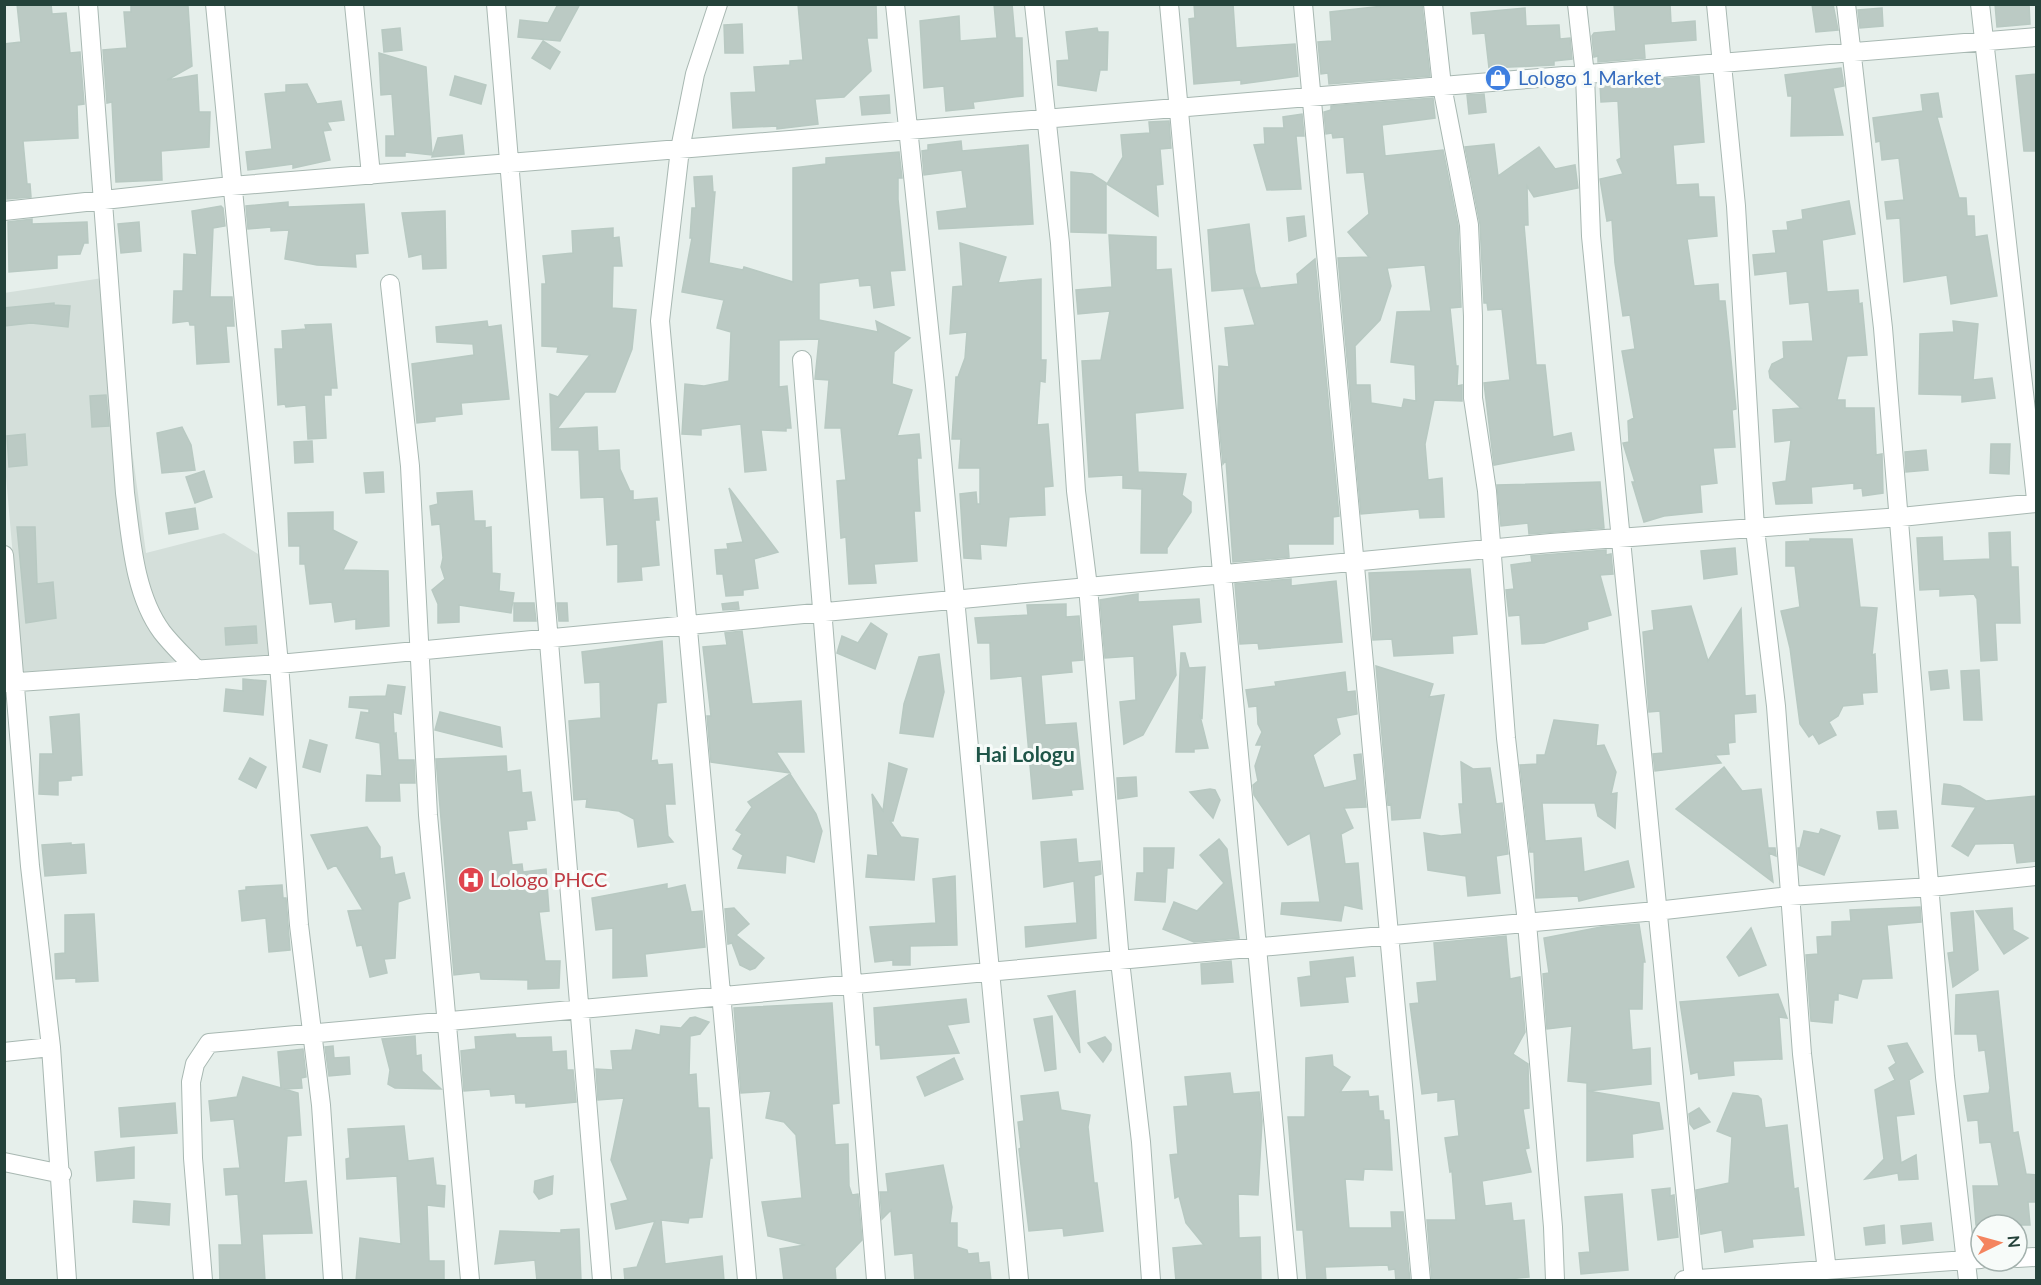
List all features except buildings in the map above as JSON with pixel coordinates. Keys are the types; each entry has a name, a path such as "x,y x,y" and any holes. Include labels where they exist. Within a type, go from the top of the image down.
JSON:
{"street":[{"path":"88,4 125,493 132,548 145,598 161,631 197,670"},
{"path":"215,4 279,664 299,925 321,1105 333,1281"},
{"path":"354,4 371,175"},
{"path":"496,4 602,1281"},
{"path":"718,4 695,74 680,149 660,321 747,1281"},
{"path":"895,4 955,600 1019,1281"},
{"path":"1034,4 1060,243 1076,491 1088,587 1120,961 1141,1142 1151,1281"},
{"path":"1169,4 1288,1281"},
{"path":"1303,4 1421,1281"},
{"path":"1433,4 1442,87 1469,225 1473,316 1473,398 1487,491 1506,738 1527,923 1553,1227 1555,1281"},
{"path":"1577,4 1585,75 1591,236 1622,539 1690,1280 1827,1276 1969,1259"},
{"path":"1716,4 1736,206 1755,529 1776,706 1802,1054 1827,1276"},
{"path":"1846,4 1882,317 1901,517 1945,1077 1969,1233"},
{"path":"10,683 279,664 1222,574 1490,551 1551,543 1901,517 2037,501 1982,42 1980,4"},
{"path":"4,211 231,186 2037,37"},
{"path":"390,284 411,466 428,815 470,1281"},
{"path":"802,360 876,1281"},
{"path":"4,555 10,683 51,1047 62,1174 67,1281"},
{"path":"203,1281 193,1158 191,1082 195,1064 209,1043 1389,936 1789,896 1931,887 2037,876"},
{"path":"4,1052 51,1047"},
{"path":"4,1162 62,1174"}],"shaded area":[{"path":"116,276 129,428 146,553 224,533 263,557 269,655 23,672 5,465 4,293"}],"place":[{"name":"Lologo 1 Market","path":"1498,78"},
{"name":"Lologo PHCC","path":"471,880"}],"district":[{"name":"Hai Lologu","path":"1025,755"}]}
